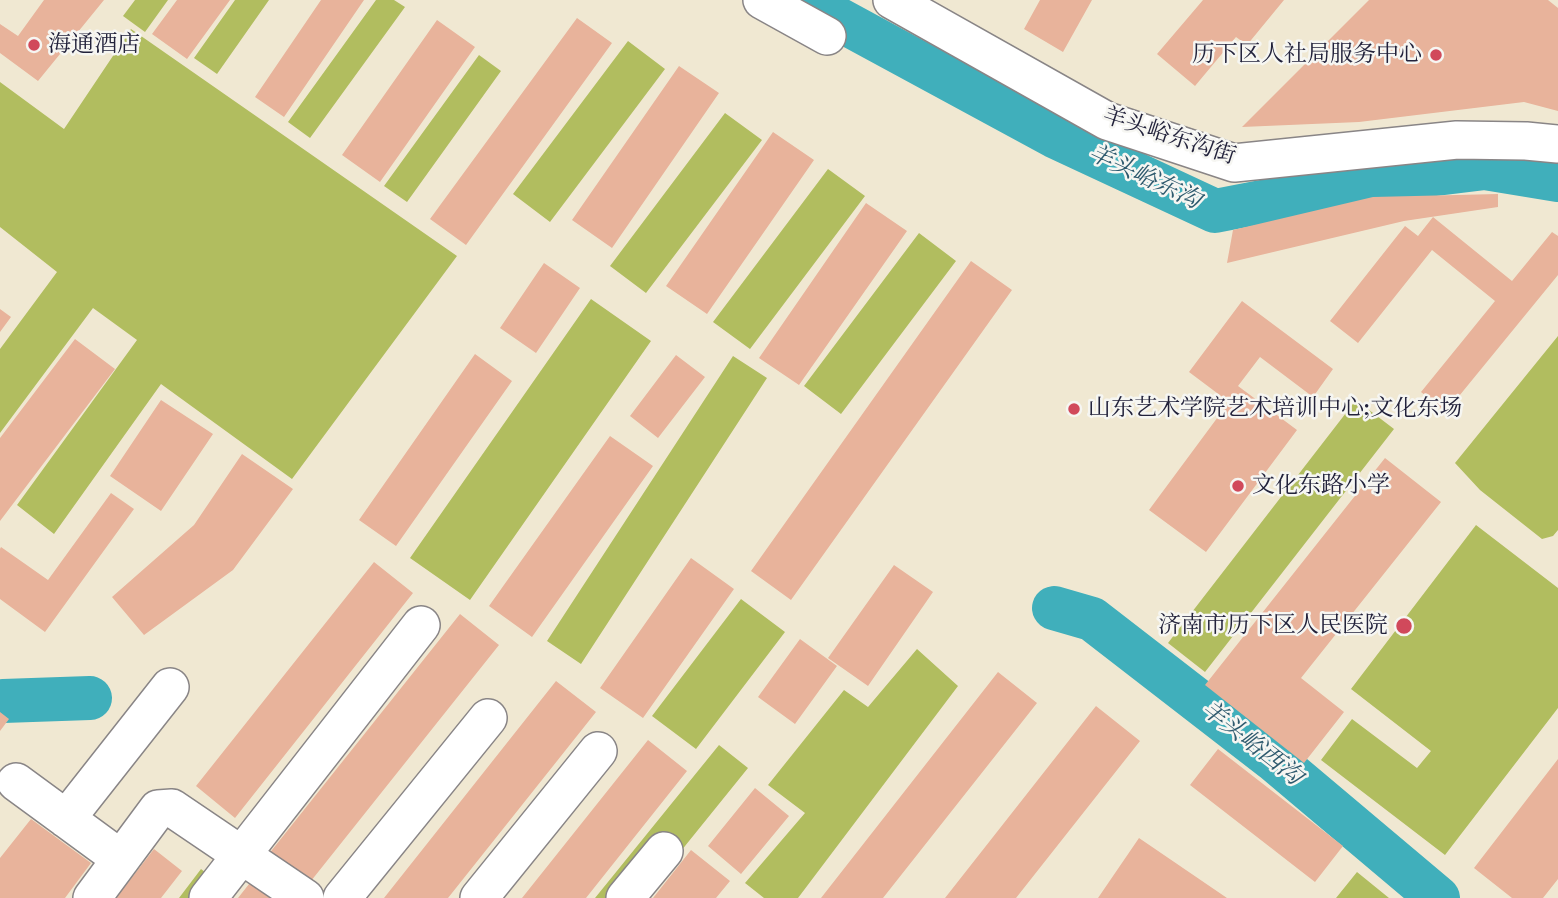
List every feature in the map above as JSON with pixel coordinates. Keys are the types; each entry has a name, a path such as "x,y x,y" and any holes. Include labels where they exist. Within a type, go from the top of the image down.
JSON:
{"street":[{"path":"761,0 827,36"},
{"name":"羊头峪东沟街","path":"892,0 1107,121 1234,163 1457,140 1526,141 1558,145"},
{"path":"208,898 421,625"},
{"path":"65,819 170,687"},
{"path":"342,898 488,718"},
{"path":"479,898 598,751"},
{"path":"16,782 121,859"},
{"path":"92,898 158,810 172,808 305,898"},
{"path":"625,898 664,851"}],"green space":[{"path":"135,0 168,0 145,32 123,16"},
{"path":"235,0 269,0 217,74 194,58"},
{"path":"376,0 394,0 405,7 310,138 288,122"},
{"path":"131,29 457,256 292,479 161,384 54,534 17,505 137,340 93,308 0,433 0,349 57,272 0,227 0,82 64,129"},
{"path":"628,41 665,69 550,222 513,194"},
{"path":"479,55 501,71 407,202 384,186"},
{"path":"725,113 762,140 646,293 610,266"},
{"path":"828,169 865,196 750,349 713,322"},
{"path":"919,233 956,261 841,414 804,386"},
{"path":"591,299 651,341 470,600 410,558"},
{"path":"1558,336 1558,530 1553,536 1542,539 1480,490 1455,463"},
{"path":"733,356 767,378 581,664 547,641"},
{"path":"1356,400 1394,429 1205,672 1168,643"},
{"path":"1476,525 1558,588 1558,708 1445,855 1321,760 1352,719 1417,768 1431,751 1351,689"},
{"path":"741,599 785,632 696,749 652,716"},
{"path":"917,649 958,686 798,898 764,898 745,883 805,813 768,785 844,690 868,707"},
{"path":"719,745 748,768 643,898 595,898"},
{"path":"201,869 230,892 225,898 179,898"},
{"path":"1357,872 1389,898 1336,898"}],"building":[{"name":"海通酒店","path":"44,0 104,0 38,81 0,53 0,24 18,36"},
{"path":"177,0 230,0 187,59 152,34"},
{"path":"321,0 364,0 284,117 255,97"},
{"path":"1040,0 1092,0 1063,52 1024,29"},
{"path":"1203,0 1284,0 1247,45 1236,37 1195,86 1157,54"},
{"name":"历下区人社局服务中心","path":"1369,0 1548,0 1558,8 1558,111 1524,102 1359,122 1242,127"},
{"path":"577,18 612,43 466,245 430,219"},
{"path":"437,20 475,47 380,182 342,155"},
{"path":"679,66 719,93 612,248 572,220"},
{"path":"773,132 814,160 707,314 666,286"},
{"path":"1498,194 1498,207 1404,221 1227,263 1233,230 1373,197"},
{"path":"866,203 907,231 799,385 759,358"},
{"path":"1433,217 1512,281 1552,232 1558,236 1558,275 1446,412 1421,392 1495,301 1432,250 1358,343 1330,321 1405,226 1418,236"},
{"path":"971,261 1012,290 791,600 751,571"},
{"path":"544,263 580,288 536,353 500,328"},
{"path":"1242,301 1333,369 1313,397 1260,357 1238,386 1297,430 1206,552 1149,510 1229,402 1189,372"},
{"path":"0,309 11,317 0,332"},
{"path":"75,339 115,369 0,521 0,438"},
{"path":"475,354 512,381 396,546 359,520"},
{"path":"676,355 705,377 658,438 630,416"},
{"path":"161,400 213,434 161,511 110,476"},
{"path":"610,436 653,466 532,637 489,606"},
{"path":"242,454 293,489 233,570 144,635 112,597 194,525"},
{"path":"1385,458 1441,502 1301,678 1344,712 1304,763 1205,685"},
{"path":"111,493 134,509 45,632 0,599 0,549 1,547 48,580"},
{"path":"691,558 734,589 643,718 600,688"},
{"path":"374,562 413,593 235,818 196,786"},
{"path":"894,565 933,592 868,686 828,658"},
{"path":"460,614 499,645 307,886 268,855"},
{"path":"800,639 837,666 795,724 758,697"},
{"path":"998,672 1037,703 883,898 821,898"},
{"path":"556,681 596,712 448,898 384,898"},
{"path":"1096,706 1140,741 1016,898 945,898"},
{"path":"0,712 9,719 0,731"},
{"path":"648,740 687,771 586,898 522,898"},
{"path":"1218,749 1343,846 1315,882 1190,785"},
{"path":"1558,759 1558,879 1543,898 1512,898 1474,868"},
{"path":"755,788 789,816 741,874 708,846"},
{"path":"31,819 91,863 65,898 0,898 0,858"},
{"path":"1139,838 1227,898 1098,898"},
{"path":"154,849 182,871 161,898 116,898"},
{"path":"691,850 730,881 716,898 653,898"},
{"path":"253,879 277,898 238,898"}],"waterway":[{"name":"羊头峪东沟","path":"803,0 1054,136 1215,211 1354,184 1485,168 1558,180"},
{"name":"羊头峪西沟","path":"1054,608 1092,619 1273,759 1438,898"},
{"name":"羊头峪西沟","path":"3,701 90,698"}],"place":[{"name":"海通酒店","path":"34,45"},
{"name":"历下区人社局服务中心","path":"1436,55"},
{"name":"山东艺术学院艺术培训中心;文化东场","path":"1074,409"},
{"name":"文化东路小学","path":"1238,486"},
{"name":"济南市历下区人民医院","path":"1404,626"}]}
